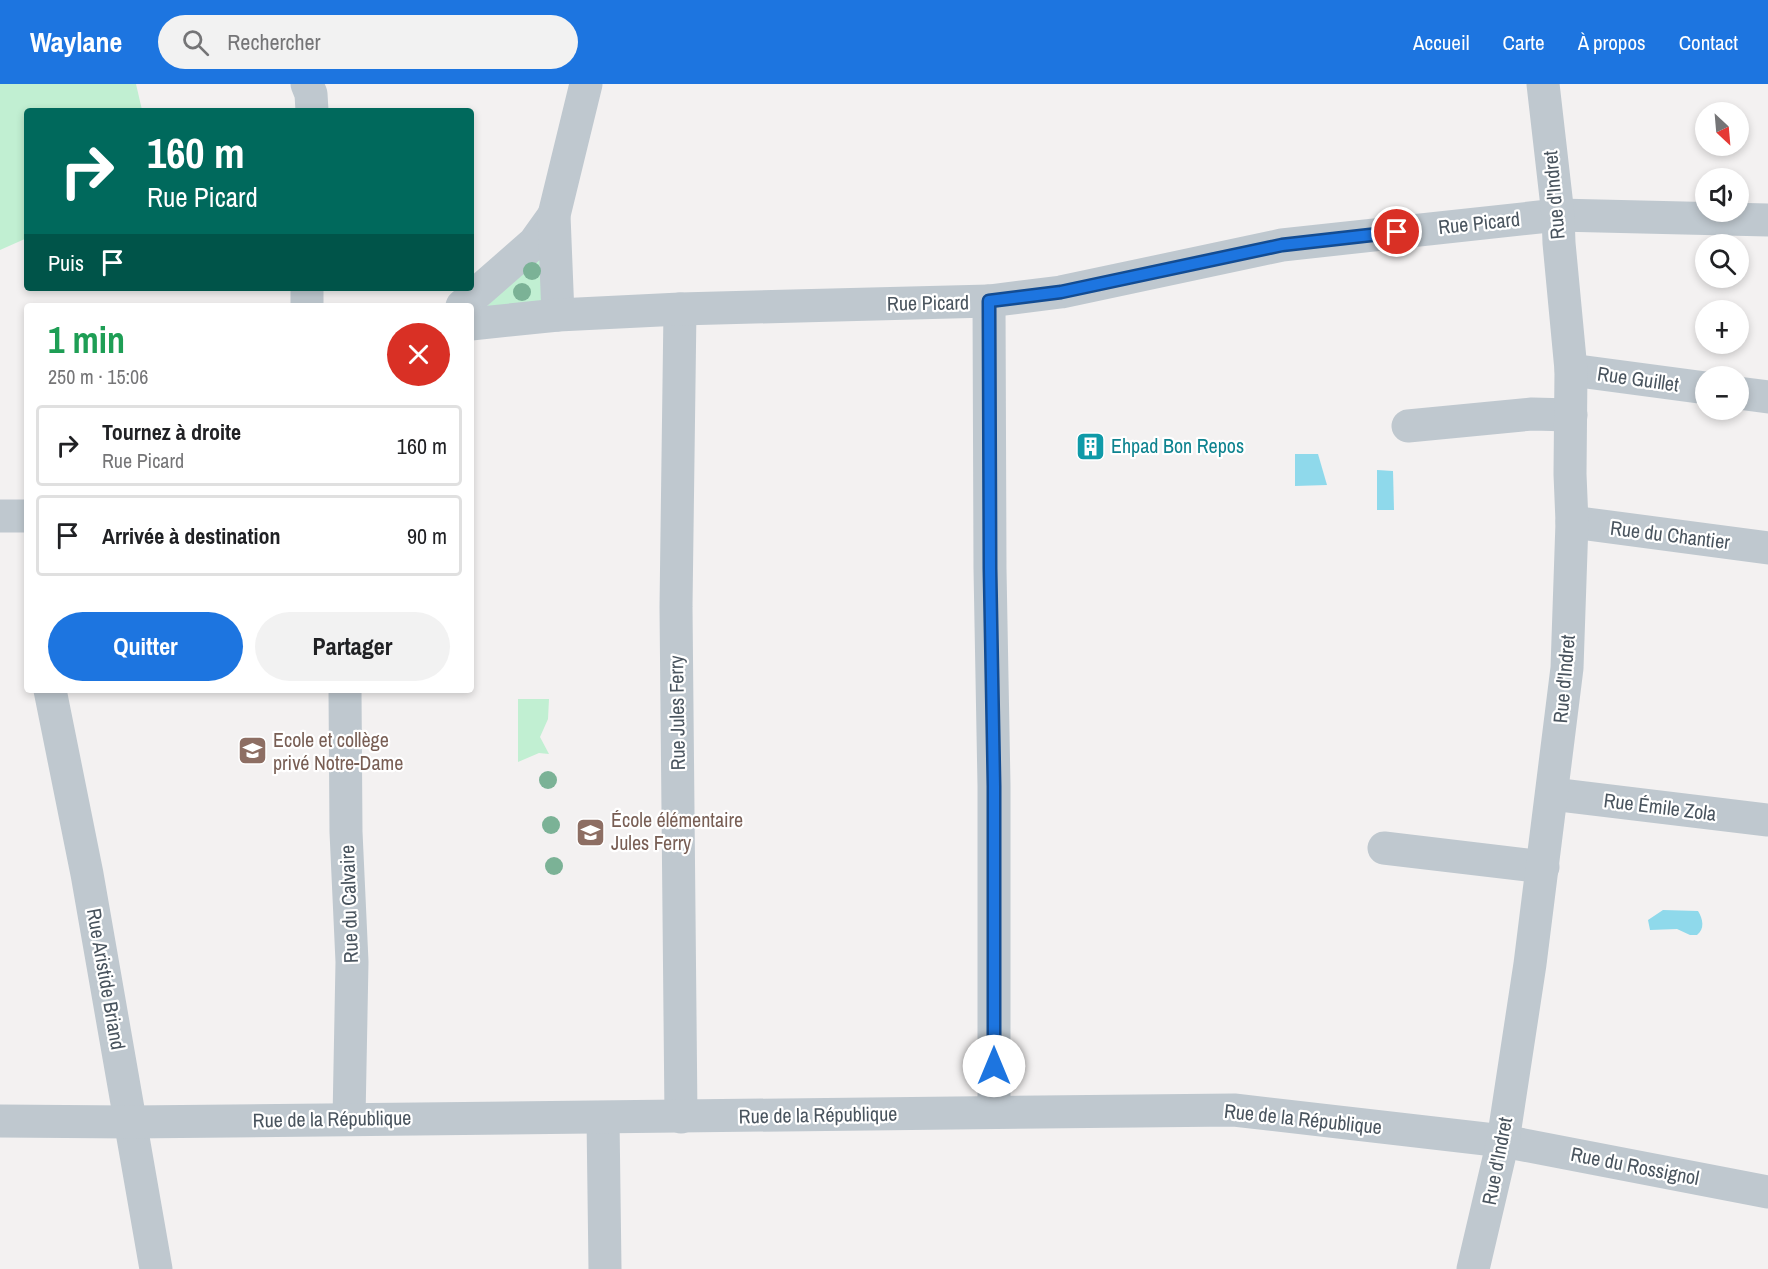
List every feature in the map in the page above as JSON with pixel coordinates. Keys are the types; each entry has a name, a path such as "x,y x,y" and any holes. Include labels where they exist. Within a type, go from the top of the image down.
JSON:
{"street":[{"path":"307,84 311,94 312,108"},
{"path":"558,315 554,215 586,84"},
{"name":"Rue d'Indret","path":"1473,1269 1503,1140 1543,867 1567,668 1572,522 1571,370 1558,215 1543,84"},
{"path":"465,303 534,243 554,215"},
{"name":"Rue Picard","path":"474,324 558,315 680,309 989,301 1061,292 1282,245 1558,215 1768,220"},
{"path":"989,301 994,786 994,1112"},
{"name":"Rue Jules Ferry","path":"680,309 676,607 681,1117"},
{"name":"Rue Guillet","path":"1571,370 1695,387"},
{"path":"1749,394 1768,397"},
{"path":"1408,426 1532,414 1570,416"},
{"path":"0,516 24,516"},
{"name":"Rue du Chantier","path":"1572,522 1768,548"},
{"name":"Rue Aristide Briand","path":"51,693 87,874 156,1269"},
{"name":"Rue du Calvaire","path":"345,693 346,832 352,962 349,1119"},
{"name":"Rue Émile Zola","path":"1552,794 1768,820"},
{"path":"1384,848 1543,867"},
{"name":"Rue de la République","path":"0,1121 603,1118 1234,1110 1503,1140"},
{"path":"603,1118 605,1269"},
{"name":"Rue du Rossignol","path":"1503,1140 1768,1192"}],"green space":[{"path":"0,84 136,84 142,108 24,108 24,239 0,250"},
{"path":"541,253 545,303 486,307"},
{"path":"518,699 549,699 548,719 540,737 549,754 539,753 518,762"}],"water":[{"path":"1295,454 1318,454 1327,485 1295,486"},
{"path":"1377,470 1393,471 1394,510 1377,510"},
{"path":"1663,910 1698,911 1702,921 1701,930 1697,935 1690,935 1677,929 1650,930 1648,920"}],"place":[{"name":"Ehpad Bon Repos","path":"1090,446"},
{"name":"Ecole et collège privé Notre-Dame","path":"252,751"},
{"name":"École élémentaire Jules Ferry","path":"590,832"}],"route":[{"path":"994,1066 994,786 989,301 1061,292 1282,245 1397,232"}]}
